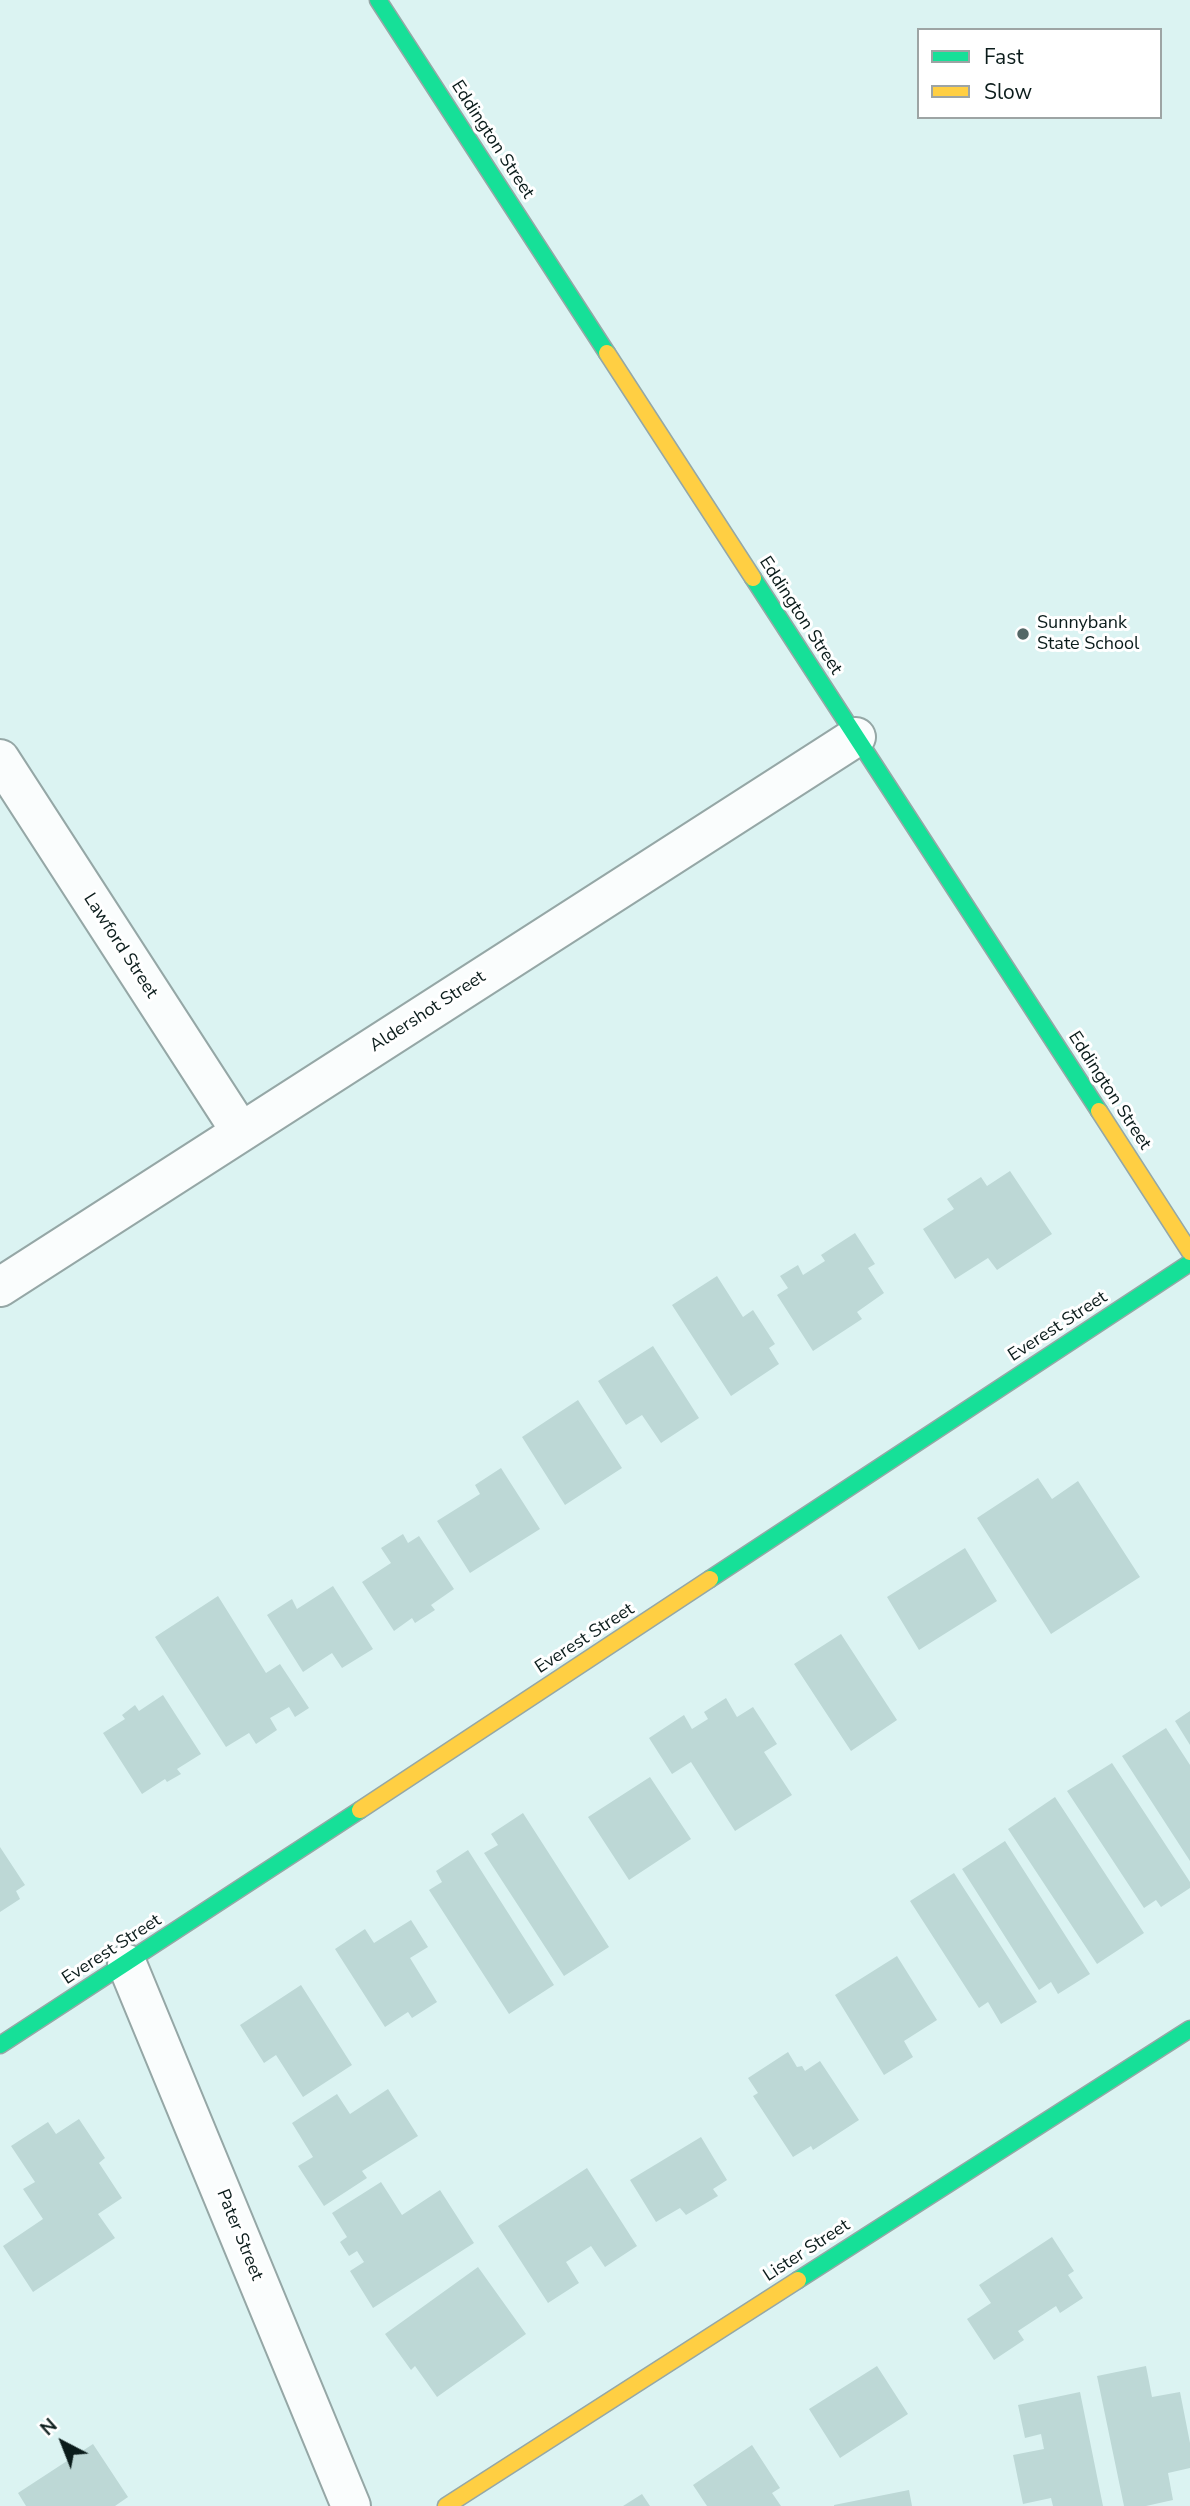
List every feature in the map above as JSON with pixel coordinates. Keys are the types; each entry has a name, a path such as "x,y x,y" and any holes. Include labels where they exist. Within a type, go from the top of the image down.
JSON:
{"street":[{"name":"Eddington Street","path":"378,0 1190,1252"},
{"name":"Aldershot Street","path":"0,1287 856,737"},
{"name":"Lawford Street","path":"0,759 241,1132"},
{"name":"Everest Street","path":"0,2045 1190,1263"},
{"name":"Pater Street","path":"127,1964 351,2506"},
{"name":"Lister Street","path":"446,2506 1190,2029"}],"building":[{"path":"1010,1171 1052,1234 997,1270 988,1258 955,1279 923,1229 954,1209 947,1199 981,1177 987,1186"},
{"path":"855,1233 875,1264 868,1268 884,1293 857,1312 862,1319 813,1351 777,1295 788,1288 780,1276 798,1265 803,1275 825,1261 821,1255"},
{"path":"717,1276 743,1317 753,1310 775,1344 769,1348 779,1364 731,1396 672,1305"},
{"path":"653,1346 699,1418 661,1443 642,1415 626,1425 598,1381"},
{"path":"578,1400 622,1468 565,1505 522,1437"},
{"path":"501,1468 540,1529 470,1573 437,1521 480,1494 475,1485"},
{"path":"1038,1478 1052,1499 1078,1481 1140,1577 1051,1634 977,1518"},
{"path":"403,1534 408,1543 419,1536 454,1589 431,1605 435,1610 415,1623 412,1618 394,1631 362,1582 391,1563 381,1548"},
{"path":"965,1548 997,1601 919,1650 887,1597"},
{"path":"333,1586 373,1649 342,1668 332,1653 303,1672 267,1615 292,1599 297,1609"},
{"path":"218,1596 266,1673 280,1664 309,1708 295,1717 289,1707 270,1718 277,1730 256,1744 249,1733 226,1747 155,1637"},
{"path":"841,1634 897,1720 851,1751 794,1664"},
{"path":"163,1695 201,1754 177,1769 181,1774 167,1782 165,1779 142,1794 103,1733 125,1719 122,1715 135,1705 139,1711"},
{"path":"726,1698 737,1717 753,1707 777,1744 764,1752 792,1795 735,1831 691,1762 672,1774 649,1738 684,1715 692,1729 708,1719 704,1712"},
{"path":"1190,1711 1190,1745 1175,1721"},
{"path":"1166,1728 1190,1765 1190,1861 1122,1756"},
{"path":"1112,1763 1190,1882 1190,1888 1161,1907 1156,1900 1144,1908 1067,1791"},
{"path":"650,1777 691,1839 629,1880 588,1817"},
{"path":"1055,1797 1144,1933 1097,1964 1008,1829"},
{"path":"523,1813 609,1947 564,1976 484,1853 498,1845 491,1834"},
{"path":"1005,1841 1090,1974 1058,1994 1051,1982 1039,1990 962,1869"},
{"path":"0,1847 25,1885 16,1891 20,1899 0,1912"},
{"path":"468,1850 554,1985 509,2014 429,1890 442,1882 436,1871"},
{"path":"954,1873 1037,2002 1001,2024 988,2002 979,2008 910,1901"},
{"path":"411,1920 428,1947 410,1958 437,2002 412,2018 408,2012 385,2027 335,1949 365,1929 374,1943"},
{"path":"897,1956 937,2020 904,2041 913,2057 884,2075 835,1995"},
{"path":"301,1985 352,2065 303,2097 276,2055 264,2063 240,2025"},
{"path":"788,2052 797,2067 802,2066 805,2071 820,2061 859,2120 813,2150 811,2146 793,2157 753,2096 758,2093 748,2078"},
{"path":"388,2089 418,2136 362,2171 367,2178 324,2206 298,2166 313,2157 292,2123 337,2094 350,2114"},
{"path":"79,2119 105,2158 99,2163 122,2198 98,2214 115,2238 33,2292 3,2246 43,2219 23,2189 35,2182 11,2146 48,2122 56,2134"},
{"path":"701,2137 727,2180 713,2189 718,2196 686,2215 680,2208 656,2222 630,2180"},
{"path":"587,2168 637,2246 605,2267 591,2246 566,2262 579,2283 548,2303 498,2226"},
{"path":"381,2182 402,2215 440,2190 474,2243 373,2308 350,2271 364,2262 357,2251 349,2256 340,2242 347,2237 332,2213"},
{"path":"1052,2237 1074,2271 1068,2275 1083,2298 1060,2313 1056,2306 1018,2331 1024,2340 994,2360 967,2319 991,2303 979,2285"},
{"path":"478,2267 526,2334 437,2397 415,2366 411,2370 385,2334"},
{"path":"877,2366 908,2414 840,2458 809,2409"},
{"path":"1146,2366 1152,2397 1180,2392 1190,2443 1190,2468 1168,2473 1173,2500 1146,2506 1124,2506 1097,2376"},
{"path":"1080,2392 1103,2506 1053,2506 1051,2498 1023,2504 1013,2455 1044,2449 1041,2434 1025,2438 1018,2405"},
{"path":"93,2444 128,2497 115,2506 26,2506 18,2493"},
{"path":"752,2445 780,2488 772,2493 781,2506 707,2506 693,2485"},
{"path":"909,2490 912,2506 834,2506 834,2505"},
{"path":"642,2494 650,2506 623,2506"}],"traffic: fast":[{"path":"378,0 607,353"},
{"path":"753,578 1099,1111"},
{"path":"710,1579 1190,1263"},
{"path":"0,2045 360,1810"},
{"path":"798,2280 1190,2029"}],"traffic: slow":[{"path":"607,353 753,578"},
{"path":"1099,1111 1190,1252"},
{"path":"360,1810 710,1579"},
{"path":"446,2506 798,2280"}],"place":[{"name":"Sunnybank State School","path":"1023,634"}]}
